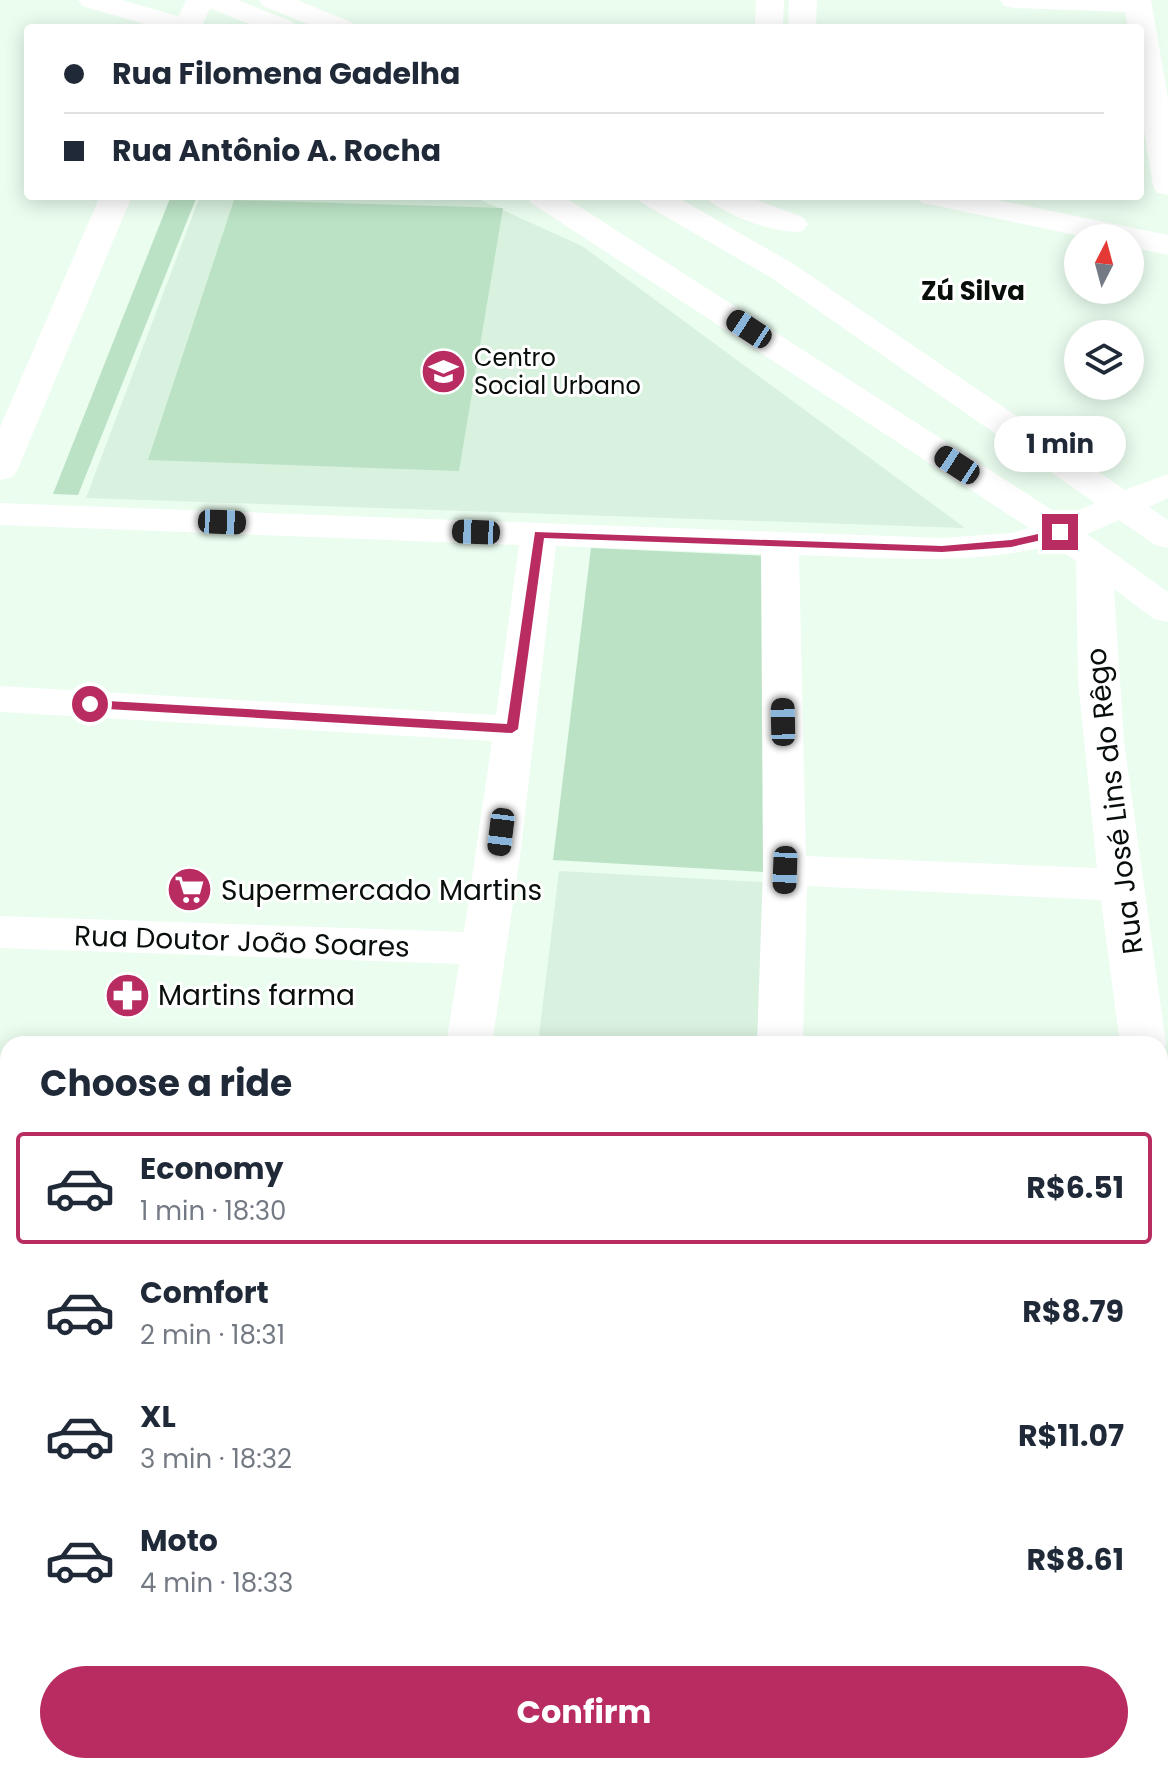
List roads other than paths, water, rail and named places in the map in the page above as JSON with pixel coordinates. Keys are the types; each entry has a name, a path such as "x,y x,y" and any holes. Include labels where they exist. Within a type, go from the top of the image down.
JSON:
{"street":[{"path":"92,0 256,24"},
{"path":"273,0 331,24"},
{"path":"769,24 770,0"},
{"path":"802,24 803,0"},
{"path":"1014,0 1138,2 1144,24"},
{"path":"1144,24 1159,80 1156,144 1168,186"},
{"path":"0,469 114,200"},
{"path":"548,200 1060,532 1168,610"},
{"path":"660,200 781,270 1168,537"},
{"path":"738,200 795,210 781,270"},
{"path":"952,200 1168,245"},
{"path":"749,251 760,205"},
{"path":"0,514 954,549 1011,544 1060,532 1168,485"},
{"path":"470,1036 539,534"},
{"path":"780,545 785,870 780,1036"},
{"name":"Rua José Lins do Rêgo","path":"1095,558 1095,662 1099,720 1142,1036"},
{"path":"0,699 512,729"},
{"path":"785,870 1123,885"},
{"name":"Rua Doutor João Soares","path":"0,932 484,949"}],"place":[{"name":"Centro Social Urbano","path":"443,372"},
{"name":"Supermercado Martins","path":"190,890"},
{"name":"Martins farma","path":"127,995"}],"district":[{"name":"Zú Silva","path":"973,291"}]}
